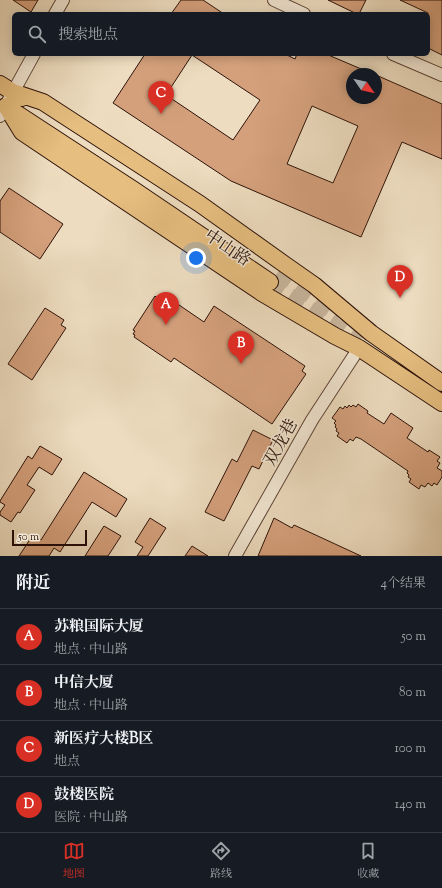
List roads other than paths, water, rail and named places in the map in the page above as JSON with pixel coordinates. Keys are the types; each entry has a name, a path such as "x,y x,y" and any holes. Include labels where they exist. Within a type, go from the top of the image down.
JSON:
{"main road":[{"path":"4,100 144,178 274,277 56,138 4,100"},
{"path":"4,100 43,102 200,204 314,285 370,333 442,383"},
{"name":"中山路","path":"4,100 22,132 262,293 335,336 359,348 442,403"}],"street":[{"path":"56,12 63,0"},
{"path":"274,0 300,12"},
{"path":"4,100 33,56"},
{"path":"398,56 442,75"},
{"name":"双龙巷","path":"235,556 312,420 359,348"}],"tunnel":[{"path":"278,272 339,316"},
{"path":"270,282 359,342"}],"place":[{"name":"新医疗大楼B区","path":"161,114"},
{"name":"鼓楼医院","path":"400,298"},
{"name":"苏粮国际大厦","path":"166,325"},
{"name":"中信大厦","path":"241,364"}]}
